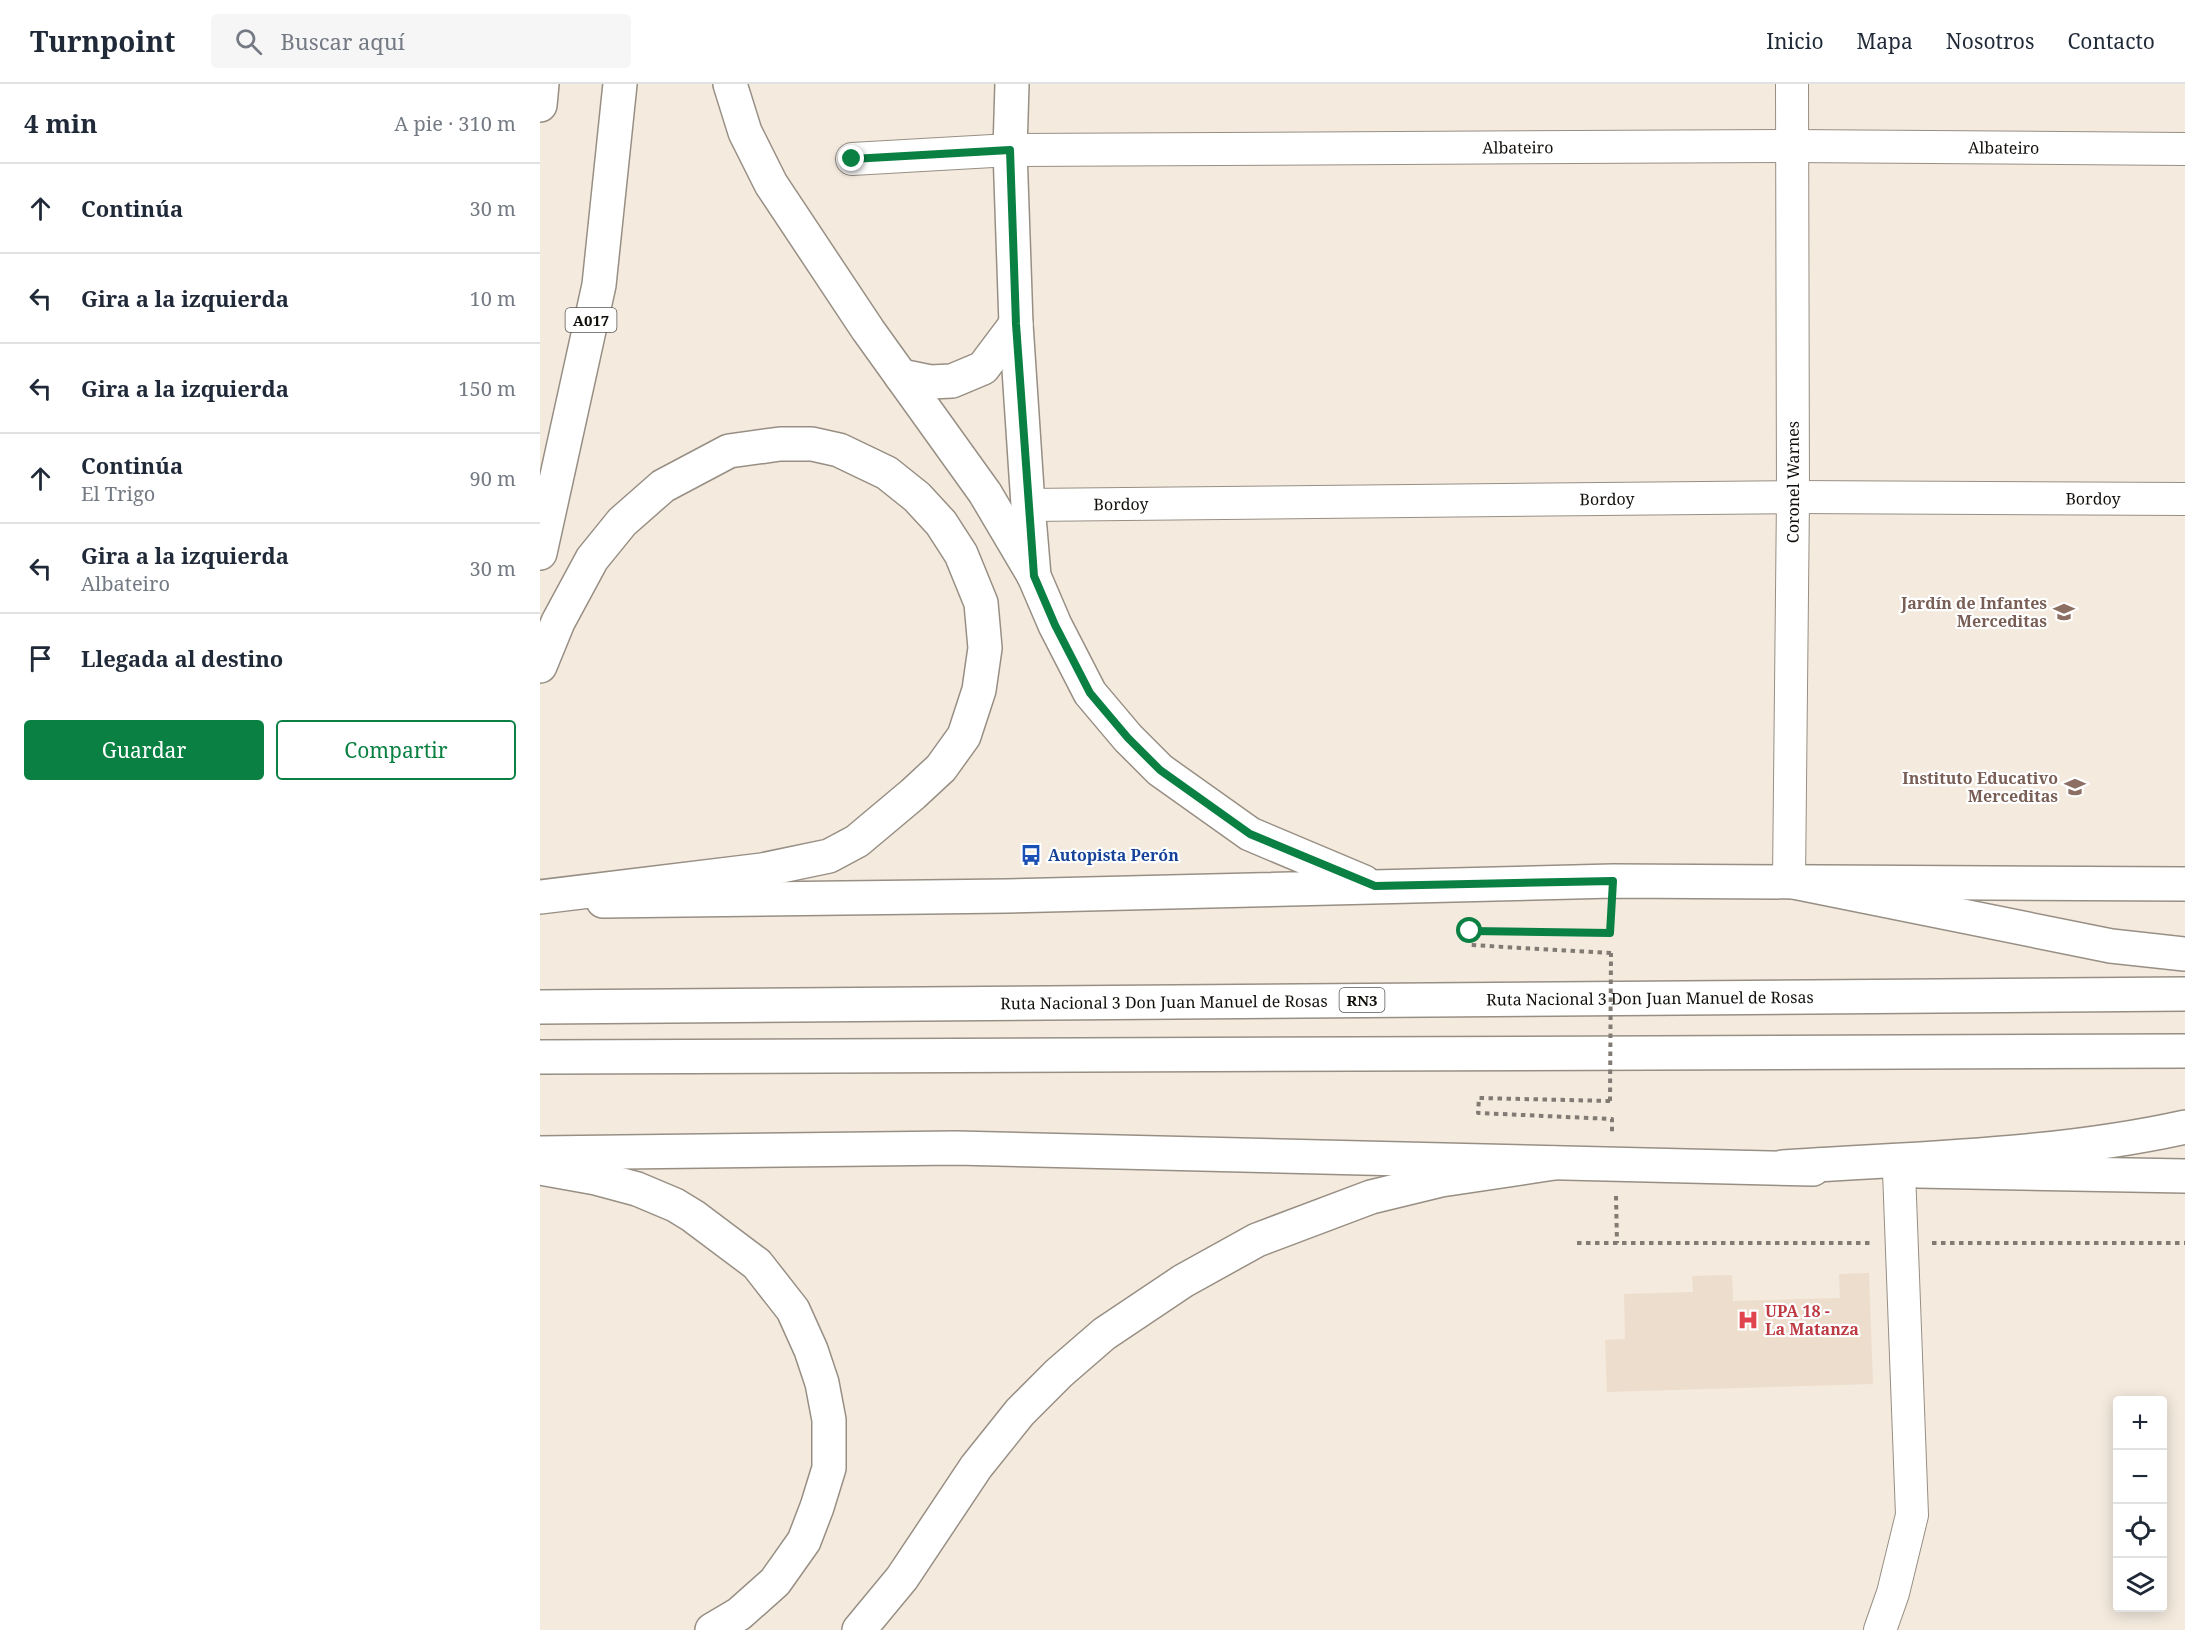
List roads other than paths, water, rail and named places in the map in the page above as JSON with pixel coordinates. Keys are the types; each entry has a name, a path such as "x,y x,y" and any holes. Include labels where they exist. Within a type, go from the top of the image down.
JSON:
{"main road":[{"path":"540,105 542,84"},
{"name":"A017","path":"540,553 599,285 620,84"},
{"path":"730,84 745,132 771,184 867,330 985,493 1034,576 1055,625 1090,693 1128,738 1160,770 1250,834 1375,886"},
{"path":"1012,84 1010,150 1016,324 1034,576"},
{"path":"901,376 930,382 952,381 983,368 1016,324"},
{"path":"540,666 558,622 592,560 622,522 663,486 729,452 780,444 812,444 839,450 887,473 917,497 941,523 961,554 981,603 985,648 980,690 964,736 941,768 857,841 829,856 762,870 540,899"},
{"path":"540,899 985,897 1613,881 2185,884"},
{"path":"1789,881 2110,946 2185,954"},
{"name":"Ruta Nacional 3 Don Juan Manuel de Rosas","path":"540,1007 2185,994"},
{"path":"540,1057 2185,1051"},
{"path":"1783,1167 2035,1150 2185,1127"},
{"path":"540,1153 956,1148 2185,1176"},
{"path":"859,1630 902,1578 976,1467 1020,1412 1059,1373 1104,1334 1183,1281 1257,1240 1371,1197 1441,1180 1554,1163"},
{"path":"540,1168 596,1178 637,1189 675,1205 693,1216 757,1264 793,1310 811,1350 822,1383 829,1420 829,1468 817,1507 804,1541 775,1582 740,1614 712,1630"}],"street":[{"name":"Coronel Warnes","path":"1789,881 1793,497 1792,84"},
{"name":"Albateiro","path":"852,159 1010,150 1791,146 2185,149"},
{"name":"Bordoy","path":"1028,505 1793,497 2185,499"},
{"path":"1880,1630 1893,1593 1912,1515 1899,1171"}],"place":[{"name":"Jardín de Infantes Merceditas","path":"2064,612"},
{"name":"Instituto Educativo Merceditas","path":"2075,787"},
{"name":"Autopista Perón","path":"1031,855"},
{"name":"UPA 18 - La Matanza","path":"1748,1320"}]}
